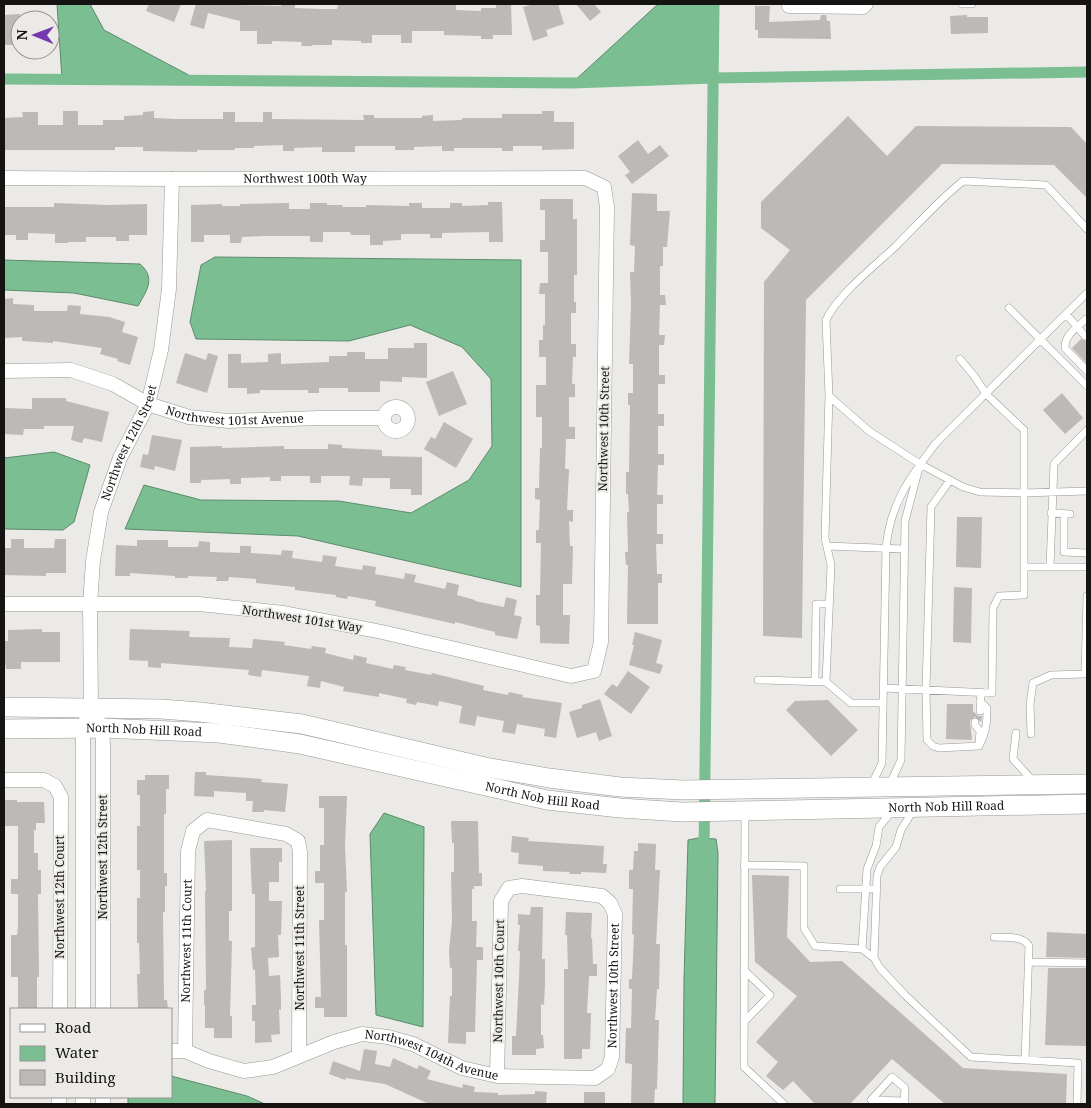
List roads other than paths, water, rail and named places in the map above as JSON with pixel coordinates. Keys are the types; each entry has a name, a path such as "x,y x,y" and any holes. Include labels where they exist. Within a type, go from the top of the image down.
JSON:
{"main road":[{"name":"North Nob Hill Road","path":"4,707 162,709 302,724 485,767 549,778 620,787 1087,804"},
{"name":"North Nob Hill Road","path":"4,728 102,728 219,733 300,744 547,800 620,808 682,812 745,811 888,798 933,786 1087,784"}],"street":[{"path":"789,5 863,7 866,4"},
{"name":"Northwest 100th Way","path":"4,178 585,178 604,186"},
{"name":"Northwest 12th Street","path":"83,1008 83,728 91,707 90,604 93,561 102,512 120,458 148,404 161,350 169,289 172,179"},
{"name":"Northwest 10th Street","path":"594,671 601,642 607,207 604,186"},
{"name":"Northwest 101st Avenue","path":"4,371 72,370 113,384 148,404 189,417 228,420 383,418"},
{"name":"Northwest 101st Way","path":"4,604 199,604 284,613 382,632 571,676 594,671"},
{"name":"Northwest 12th Street","path":"91,707 102,728 103,1008"},
{"name":"Northwest 12th Court","path":"4,780 44,780 55,786 61,797 60,1008"},
{"name":"Northwest 11th Street","path":"192,830 207,820 286,834 298,841 300,852 299,1056"},
{"name":"Northwest 11th Court","path":"178,1051 188,851 192,830"},
{"name":"Northwest 10th Court","path":"497,1076 501,901 509,888 522,886 602,896 610,903"},
{"name":"Northwest 10th Street","path":"608,1069 612,1057 615,914 610,903"},
{"name":"Northwest 104th Avenue","path":"178,1051 244,1070 273,1067 334,1042 362,1034 388,1037 413,1044 462,1068 497,1076 595,1078 608,1069"}],"lane":[{"path":"962,4 972,4"},
{"path":"826,682 831,566 825,538 828,396 826,320 831,309 861,277 897,245 947,193 963,180 1046,185 1087,229"},
{"path":"874,958 877,889 880,867 896,847 901,830 888,798 882,763 887,530 898,498 936,443 1087,293"},
{"path":"1009,308 1087,386"},
{"path":"1066,314 1085,336"},
{"path":"1087,319 1066,338 1065,348 1087,372"},
{"path":"883,688 992,693 993,608 999,596 1024,595 1024,430 986,394 960,359"},
{"path":"828,396 869,431 920,464 963,487 980,492 1052,493 1087,491"},
{"path":"1050,567 1054,464 1087,430"},
{"path":"862,949 866,868 876,846 879,828 901,760 904,521 920,464"},
{"path":"950,480 931,507 926,690 927,740 933,746 939,748 979,746"},
{"path":"1051,513 1067,514 1064,552 1087,553"},
{"path":"827,546 903,548"},
{"path":"1025,567 1087,567"},
{"path":"1031,734 1030,704 1033,683 1051,675 1086,674 1087,596"},
{"path":"815,682 816,604 829,604"},
{"path":"758,680 826,682 851,703 883,704"},
{"path":"978,711 981,692"},
{"path":"979,746 986,734 987,724 987,708 980,702"},
{"path":"978,722 975,725 980,731 979,746"},
{"path":"1016,733 1014,759 1036,784"},
{"path":"768,802 745,811 744,1067 784,1104"},
{"path":"744,865 804,866 804,928 815,946 862,949 874,958 880,968 905,995 971,1057 1078,1063 1077,1104"},
{"path":"840,889 877,889"},
{"path":"994,937 1020,938 1026,940 1029,946 1025,1060"},
{"path":"1029,962 1087,963"},
{"path":"744,970 770,995 744,1022"},
{"path":"892,1077 905,1088 904,1103 871,1100 892,1077"}],"water":[{"path":"57,4 90,4 104,30 198,80 62,79 60,10 57,10"},
{"path":"658,4 714,4 713,78 572,83"},
{"path":"215,257 521,260 521,587 298,536 125,529 144,485 201,500 339,501 411,513 469,480 492,446 491,379 462,347 410,325 349,341 196,339 190,322 201,265"},
{"path":"4,260 140,264 148,274 149,279 147,289 138,306 74,293 4,290"},
{"path":"54,452 90,465 74,522 63,530 4,529 4,458"},
{"path":"384,813 424,827 423,1027 376,1015 370,834"},
{"path":"698,838 716,839 718,853 715,1104 683,1104 688,840"},
{"path":"172,1076 247,1096 265,1104 128,1104 128,1098 172,1098"}],"waterway":[{"path":"704,853 714,4"},
{"path":"4,79 572,83 713,78 1087,72"}]}
